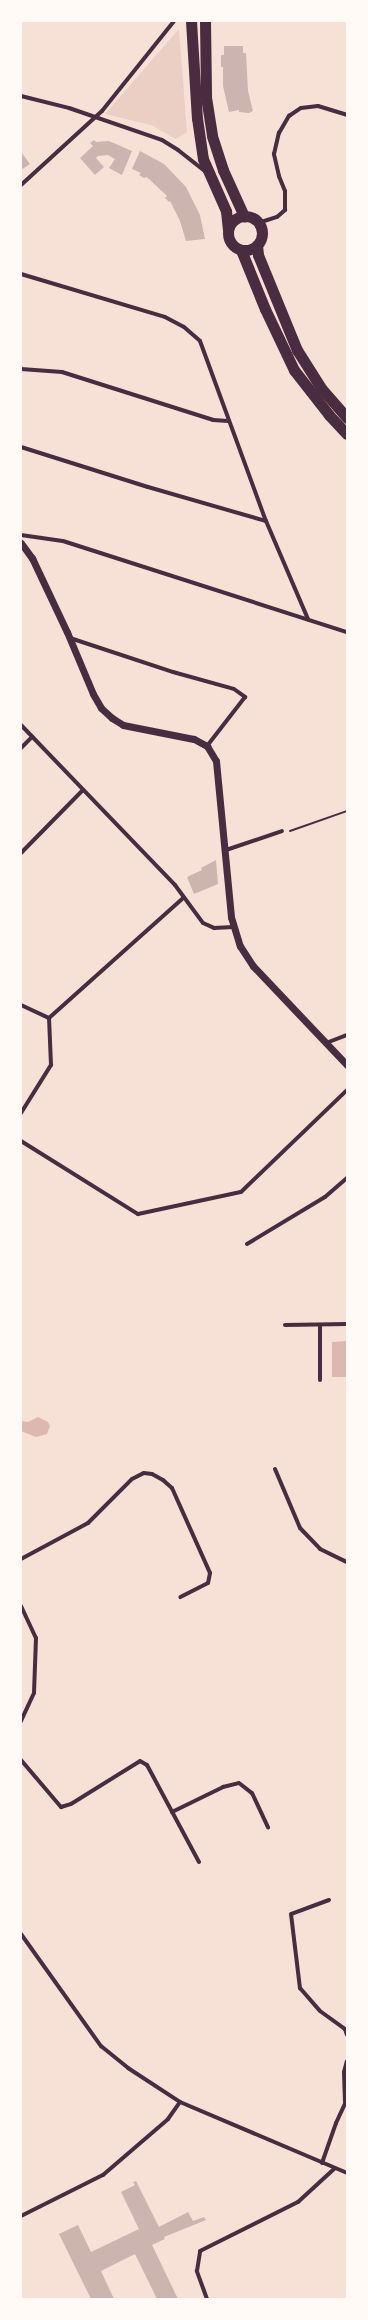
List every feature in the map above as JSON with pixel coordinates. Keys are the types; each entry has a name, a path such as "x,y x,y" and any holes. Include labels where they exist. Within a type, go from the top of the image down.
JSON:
{"highway":[{"path":"191,21 197,118 203,159 208,174 224,208 228,234 232,244 241,250 249,272 294,370 329,415 347,434"},
{"path":"205,21 206,96 212,136 223,170 244,216"},
{"path":"228,229 234,220 244,216 254,219 258,223 261,234 257,244 258,255 297,350 321,388 347,418"},
{"path":"241,250 252,248 257,244"}],"street":[{"path":"22,183 95,118 116,95 174,21"},
{"path":"21,96 69,108 162,140 178,150 208,174"},
{"path":"258,223 277,217 285,210 285,191 278,176 274,154 279,133 289,116 301,108 318,106 347,115"},
{"path":"21,274 165,317 184,327 200,341 228,421 266,521 308,619"},
{"path":"21,369 62,372 213,420 228,421"},
{"path":"21,447 148,487 266,521"},
{"path":"21,535 63,541 347,632"},
{"path":"21,543 32,558 70,638 93,694 101,708 123,725 194,739 207,746 216,760 233,927 240,946 253,966 347,1065"},
{"path":"70,638 173,672 234,689 245,697 207,746"},
{"path":"21,725 83,790 136,842 175,885 183,898 207,926 214,928 233,927"},
{"path":"21,748 32,737"},
{"path":"21,853 83,790"},
{"path":"226,850 282,832"},
{"path":"49,1018 183,898"},
{"path":"21,1005 49,1018"},
{"path":"21,1113 51,1065 49,1018"},
{"path":"326,1043 347,1035"},
{"path":"21,1141 138,1214 241,1192 347,1090"},
{"path":"247,1244 325,1197 347,1178"},
{"path":"320,1324 320,1380"},
{"path":"284,1325 347,1324"},
{"path":"275,1469 300,1528 320,1549 347,1562"},
{"path":"21,1559 88,1523 132,1479 144,1473 152,1474 163,1480 172,1488 210,1573 208,1583 180,1597"},
{"path":"21,1606 36,1638 34,1694 21,1721"},
{"path":"21,1760 61,1807 71,1804 140,1761 147,1765 199,1862"},
{"path":"172,1812 223,1787 239,1783 252,1793 268,1828"},
{"path":"329,1900 291,1914 300,1988 320,2011 345,2029 347,2035"},
{"path":"21,1934 101,2046 146,2081 180,2102 347,2173"},
{"path":"322,2163 346,2100 344,2072 347,2061"},
{"path":"21,2216 103,2174 168,2119 180,2102"},
{"path":"207,2299 197,2271 200,2251 298,2202 335,2168"}],"path":[{"path":"282,832 347,811"}],"shaded area":[{"path":"179,29 187,132 176,139 151,125 105,114"},
{"path":"347,1341 346,1377 332,1377 332,1342"},
{"path":"38,1417 48,1422 50,1426 47,1434 36,1437 21,1431 21,1421 28,1422"}],"building":[{"path":"224,46 243,46 243,53 246,53 248,91 253,111 249,113 239,112 239,110 229,112 223,86 223,67 221,67 221,55 224,55"},
{"path":"94,140 96,142 109,141 132,151 122,175 109,168 115,159 108,155 98,156 96,158 104,167 95,175 80,158 93,146 90,143"},
{"path":"140,151 164,164 186,187 200,215 205,239 186,241 180,221 170,201 169,202 165,198 167,196 149,179 146,177 144,178 139,175 141,173 132,169"},
{"path":"21,152 30,164 21,170"},
{"path":"216,860 218,884 194,894 187,877 202,870 201,868"},
{"path":"136,2181 159,2227 188,2212 193,2221 204,2217 206,2220 164,2237 165,2239 152,2245 178,2299 157,2299 135,2254 101,2271 114,2299 91,2299 59,2234 78,2225 91,2252 139,2229 121,2192 135,2185 133,2182"}]}
